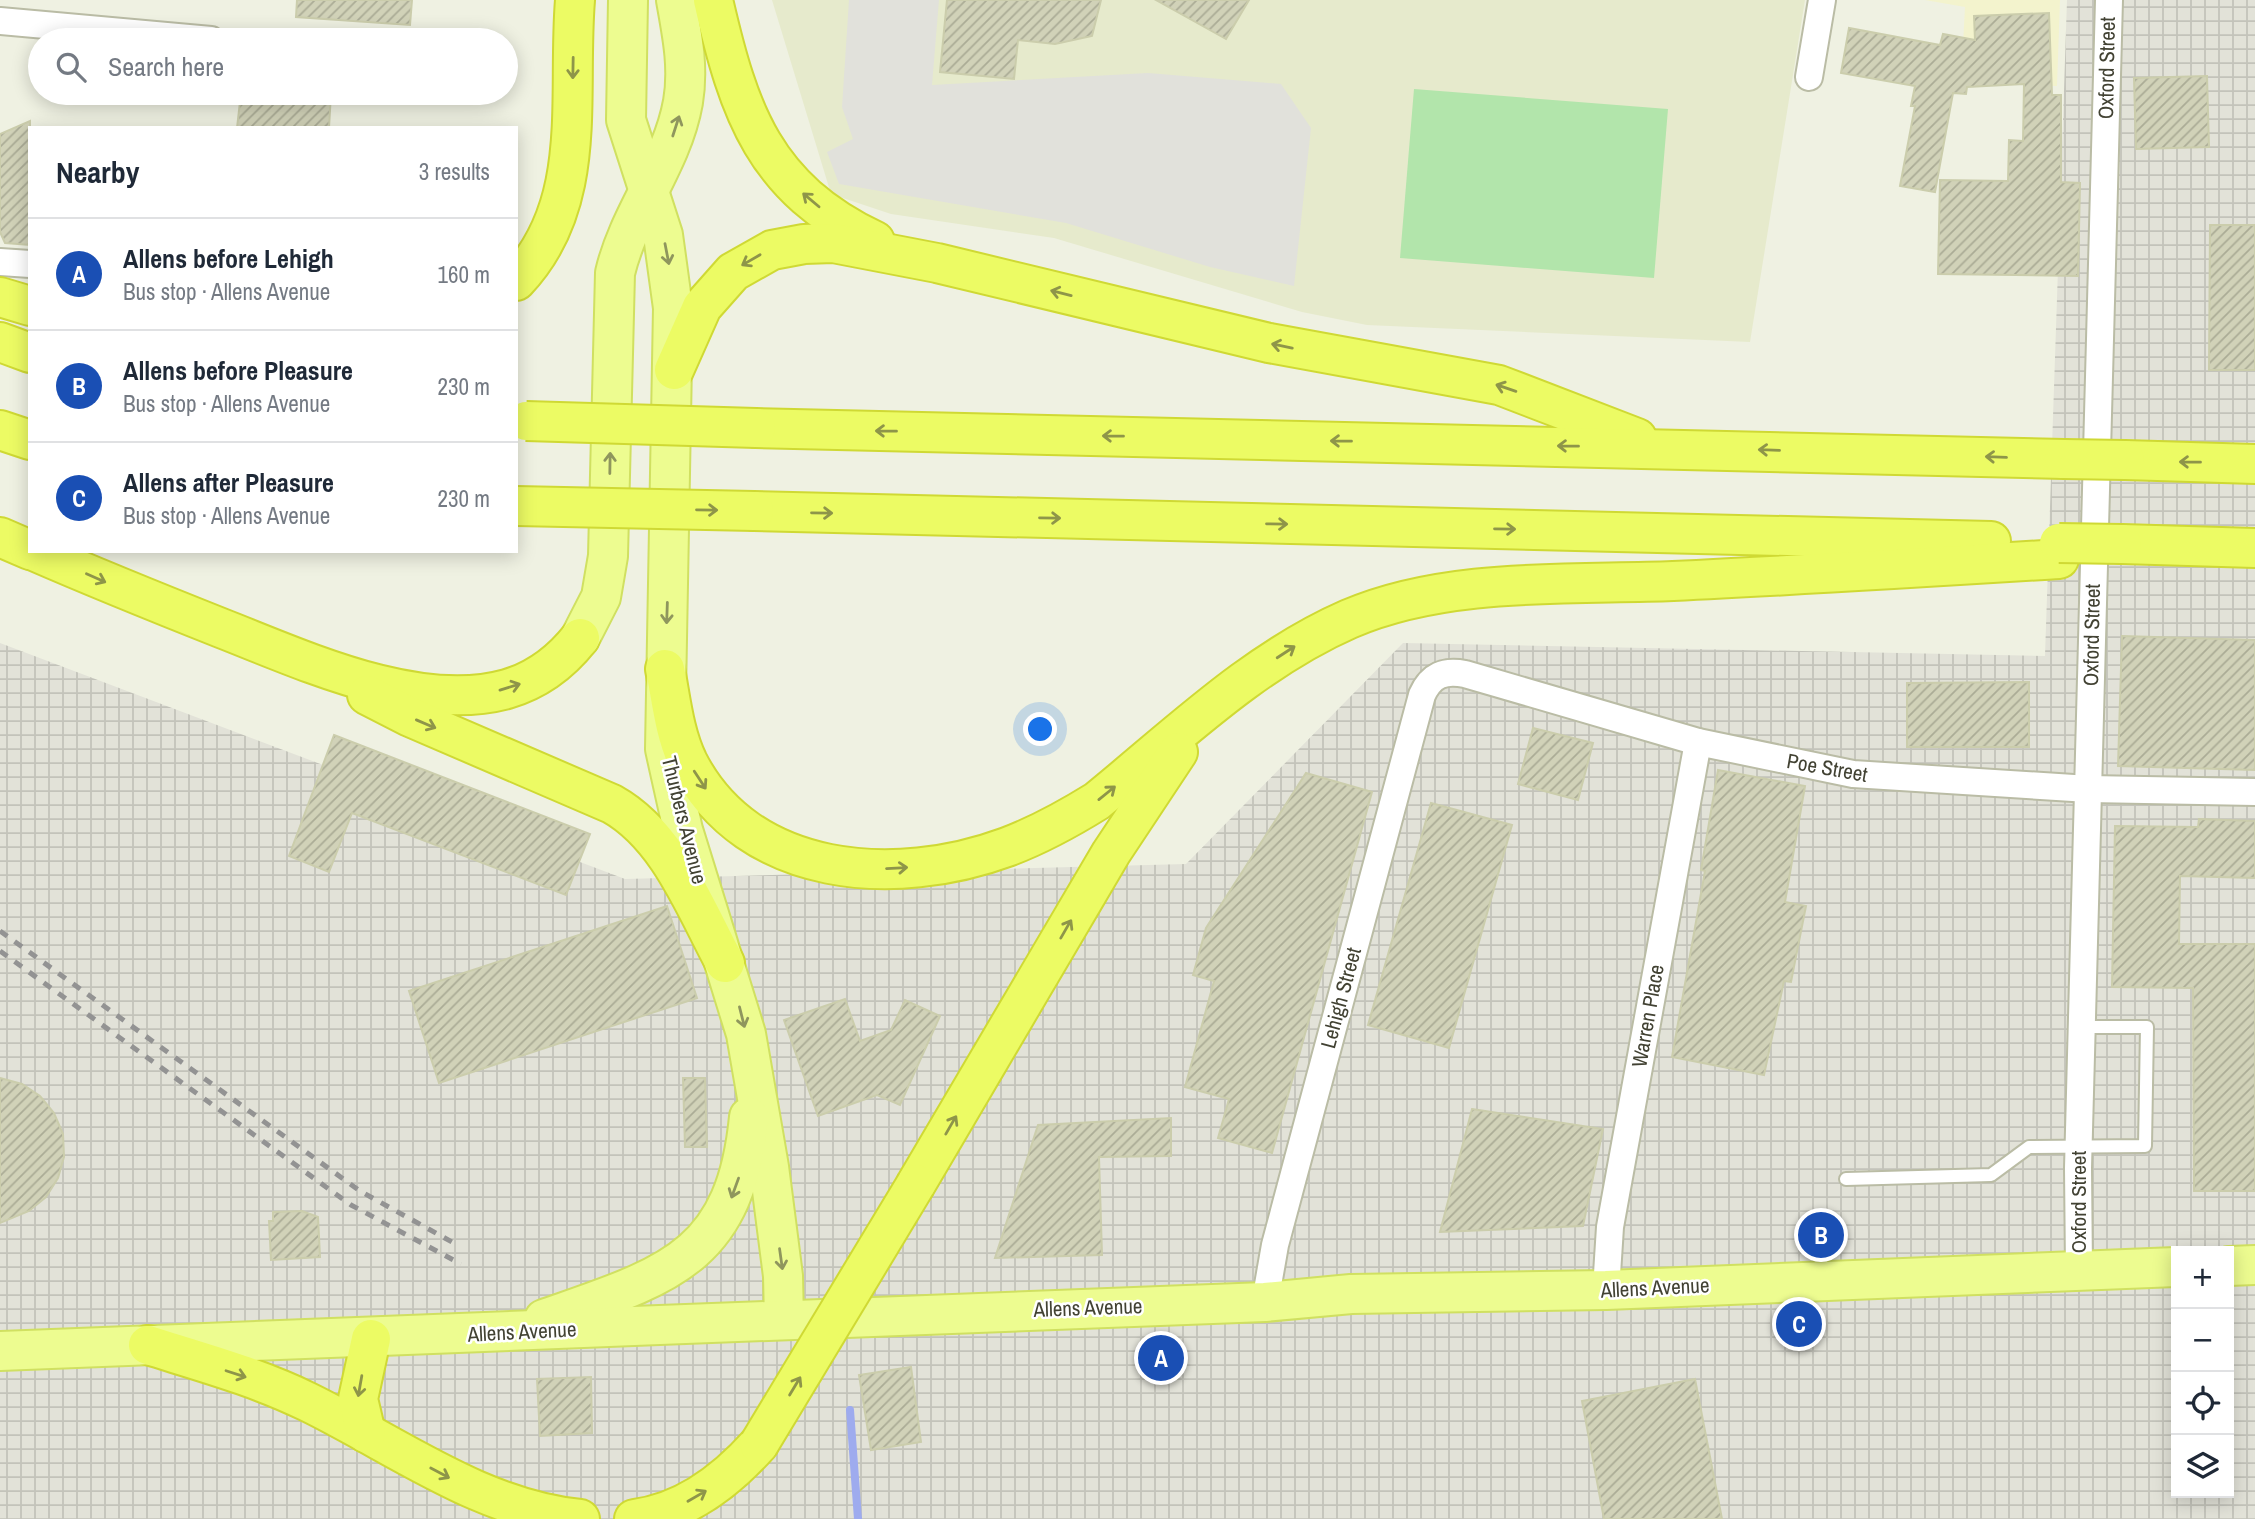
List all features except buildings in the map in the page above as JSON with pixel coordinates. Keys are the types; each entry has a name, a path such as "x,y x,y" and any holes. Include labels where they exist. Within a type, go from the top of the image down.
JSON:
{"highway":[{"path":"518,279 543,248 555,225 567,182 572,144 575,0"},
{"path":"713,0 730,70 746,116 758,139 793,185 841,223 864,235 937,262"},
{"path":"674,370 694,321 711,294 733,272 758,256 787,246 833,243 937,262 1269,343 1499,385 1661,447"},
{"path":"0,297 28,305"},
{"path":"0,342 28,352"},
{"path":"521,421 1661,447 2255,464"},
{"path":"0,430 28,439"},
{"path":"518,506 2059,551 2255,548"},
{"path":"0,537 28,548"},
{"path":"665,669 680,741 688,761 713,798 730,817 770,845 809,861 888,869 973,857 1005,848 1049,829 1097,801 1241,683 1296,645 1334,626 1381,608 1438,594 2059,551"},
{"path":"39,553 300,659 396,688 442,694 486,693 507,689 542,674 556,664 580,638"},
{"path":"300,659 410,717 624,811 645,828 661,849 725,963"},
{"path":"634,1519 662,1512 698,1496 731,1474 759,1444 1149,793 1198,727 1241,683"},
{"path":"366,1433 358,1399 371,1339"},
{"path":"148,1345 286,1391 493,1497 541,1512 580,1519"}],"main road":[{"name":"Thurbers Avenue","path":"628,0 626,120 631,143 663,235 672,281 674,370 665,750 669,776 689,851 738,1002 753,1073 783,1276 784,1319"},
{"path":"580,638 601,597 608,556 615,273 628,232 667,153 682,104 685,52 676,0"},
{"path":"503,1333 649,1278 681,1260 710,1236 729,1205 741,1170 753,1073"},
{"path":"2234,1266 2255,1265"},
{"name":"Allens Avenue","path":"0,1351 371,1339 784,1319 1265,1302 1351,1294 1606,1290 2171,1267"}],"street":[{"path":"1809,78 1822,0"},
{"name":"Oxford Street","path":"2079,1270 2078,1147 2109,0"},
{"path":"0,21 78,28"},
{"path":"0,262 28,264"},
{"name":"Poe Street","path":"1422,695 1430,680 1437,675 1454,672 1698,742 1853,775 2089,789 2255,792"},
{"name":"Lehigh Street","path":"1265,1302 1275,1245 1422,695"},
{"name":"Warren Place","path":"1606,1290 1610,1227 1698,742"}],"lane":[{"path":"1846,1179 1991,1175 2029,1147 2145,1146 2147,1027 2082,1027"}],"shaded area":[{"path":"772,0 1805,0 1750,342 1367,325 1302,312 1054,238 891,214 831,194"},
{"path":"849,0 939,0 932,85 1148,73 1281,84 1311,128 1294,286 1210,267 1066,223 839,184 827,152 853,139 842,107"},
{"path":"1925,0 2060,0 2057,86 1961,83 1965,7"},
{"path":"2067,0 2255,0 2255,1519 0,1519 0,643 625,879 1186,864 1403,643 2045,656"}],"green space":[{"path":"1414,89 1668,109 1654,278 1400,258"}],"waterway":[{"path":"850,1410 858,1519"}],"railway":[{"path":"0,931 360,1191 452,1242"},
{"path":"0,951 351,1205 461,1264"}],"place":[{"name":"Allens before Pleasure","path":"1821,1235"},
{"name":"Allens after Pleasure","path":"1799,1324"},
{"name":"Allens before Lehigh","path":"1161,1358"}]}
